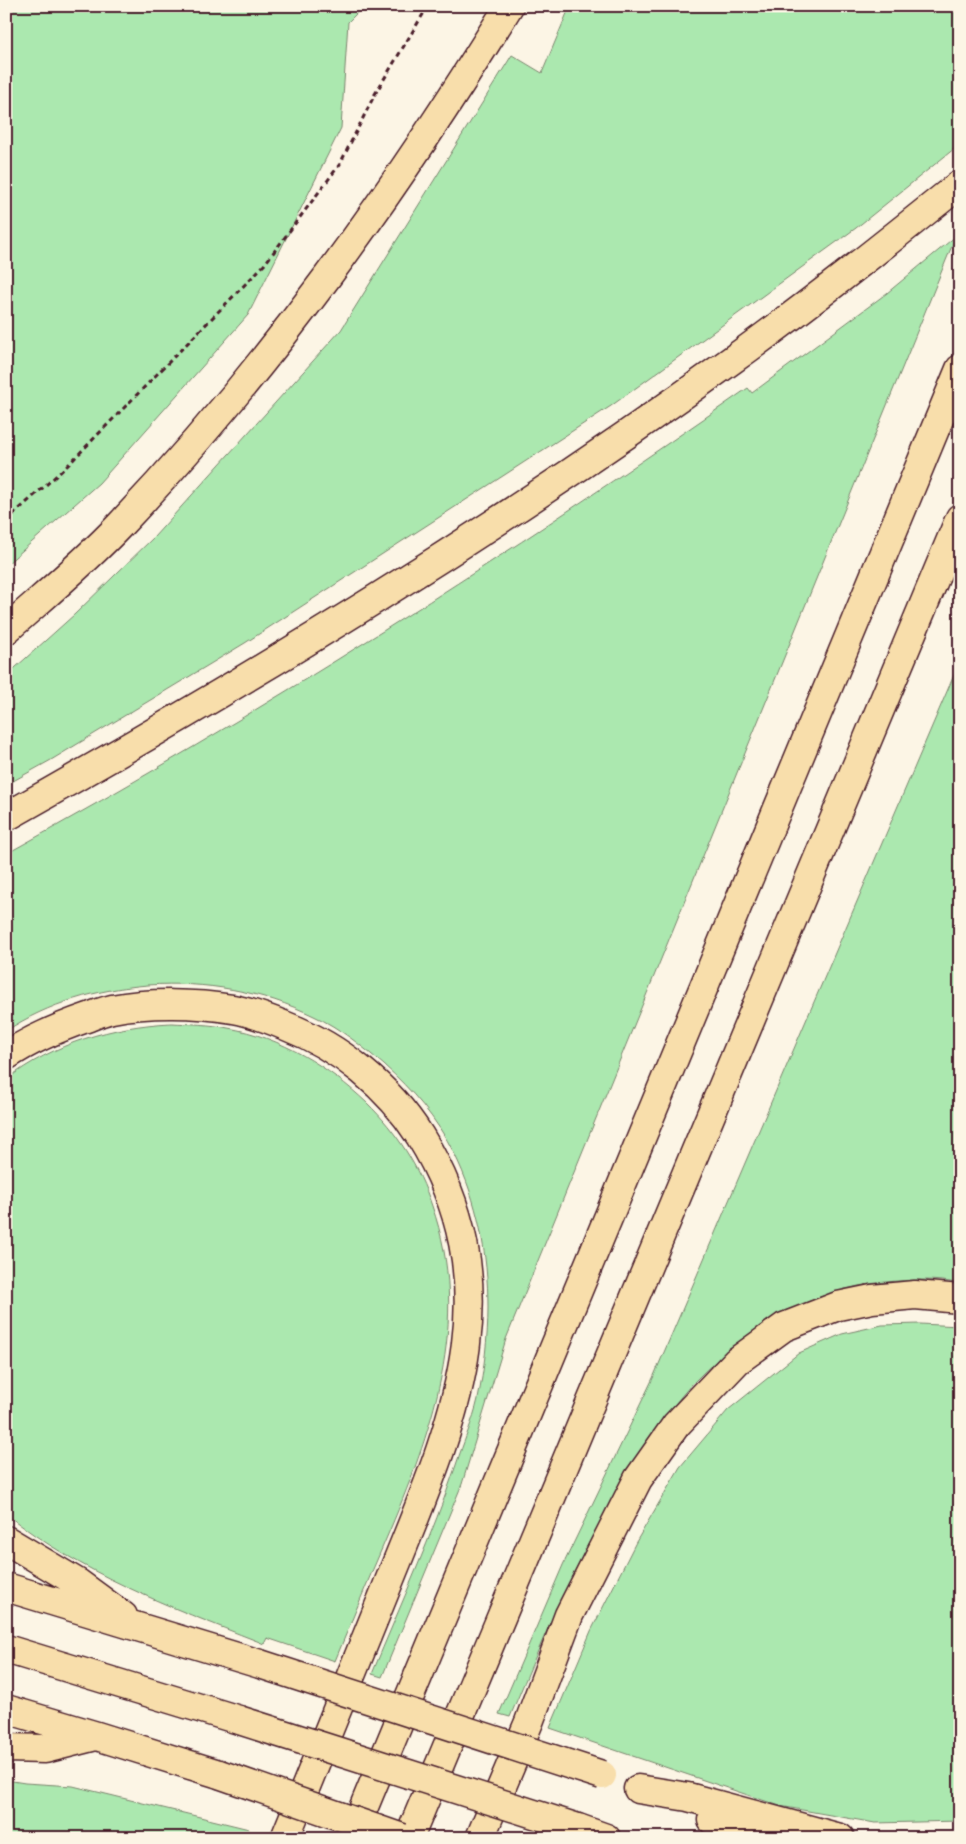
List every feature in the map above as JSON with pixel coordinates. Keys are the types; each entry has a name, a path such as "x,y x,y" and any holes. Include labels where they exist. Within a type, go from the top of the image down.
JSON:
{"highway":[{"path":"6,630 118,527 202,435 290,328 367,224 446,108 509,6"},
{"path":"6,817 291,652 521,506 732,360 846,275 960,184"},
{"path":"351,1838 959,371"},
{"path":"409,1838 960,518"},
{"path":"6,1056 38,1037 111,1009 165,1004 197,1004 236,1009 272,1020 305,1034 332,1049 356,1066 385,1092 409,1119 434,1159 454,1206 463,1244 469,1300 461,1380 439,1457 285,1838"},
{"path":"480,1838 529,1722 569,1615 638,1479 676,1425 737,1361 784,1327 838,1306 872,1300 915,1295 960,1299"},
{"path":"6,1540 78,1583 138,1627"},
{"path":"6,1587 260,1664 602,1775 638,1789 680,1809 760,1838"},
{"path":"6,1649 239,1720 606,1838"},
{"path":"6,1709 219,1774 402,1838"},
{"path":"6,1748 46,1749 97,1736"},
{"path":"638,1789 688,1798 840,1838"}],"path":[{"path":"6,521 67,466 264,265 340,164 376,94 428,6"}],"green space":[{"path":"6,6 364,6 348,22 341,128 248,315 99,483 6,565"},
{"path":"570,6 960,6 960,144 856,228 611,406 245,643 6,785 6,676 75,614 154,537 341,330 512,55 542,73"},
{"path":"956,236 506,1339 462,1484 382,1677 372,1674 437,1518 471,1424 480,1388 485,1354 488,1308 484,1248 469,1190 454,1153 440,1128 414,1095 384,1065 359,1045 333,1026 314,1016 294,1007 254,994 212,986 169,984 130,987 93,994 56,1005 6,1031 6,854 102,800 290,689 476,572 748,388 752,393 887,293"},
{"path":"960,661 960,1284 932,1280 894,1281 858,1286 832,1293 807,1302 783,1314 738,1343 717,1360 689,1387 675,1404 623,1482 570,1581 510,1717 499,1714 563,1565 653,1378"},
{"path":"171,1023 221,1027 267,1038 303,1055 337,1077 378,1114 406,1151 427,1192 444,1249 448,1292 447,1334 441,1376 431,1418 403,1499 335,1661 267,1638 264,1644 127,1587 64,1554 6,1514 6,1080 44,1056 84,1039 127,1028"},
{"path":"882,1325 960,1326 960,1821 875,1823 780,1806 550,1728 591,1631 636,1542 680,1467 728,1410 799,1353 842,1334"},
{"path":"6,1780 73,1786 249,1829 244,1838 6,1838"}]}
